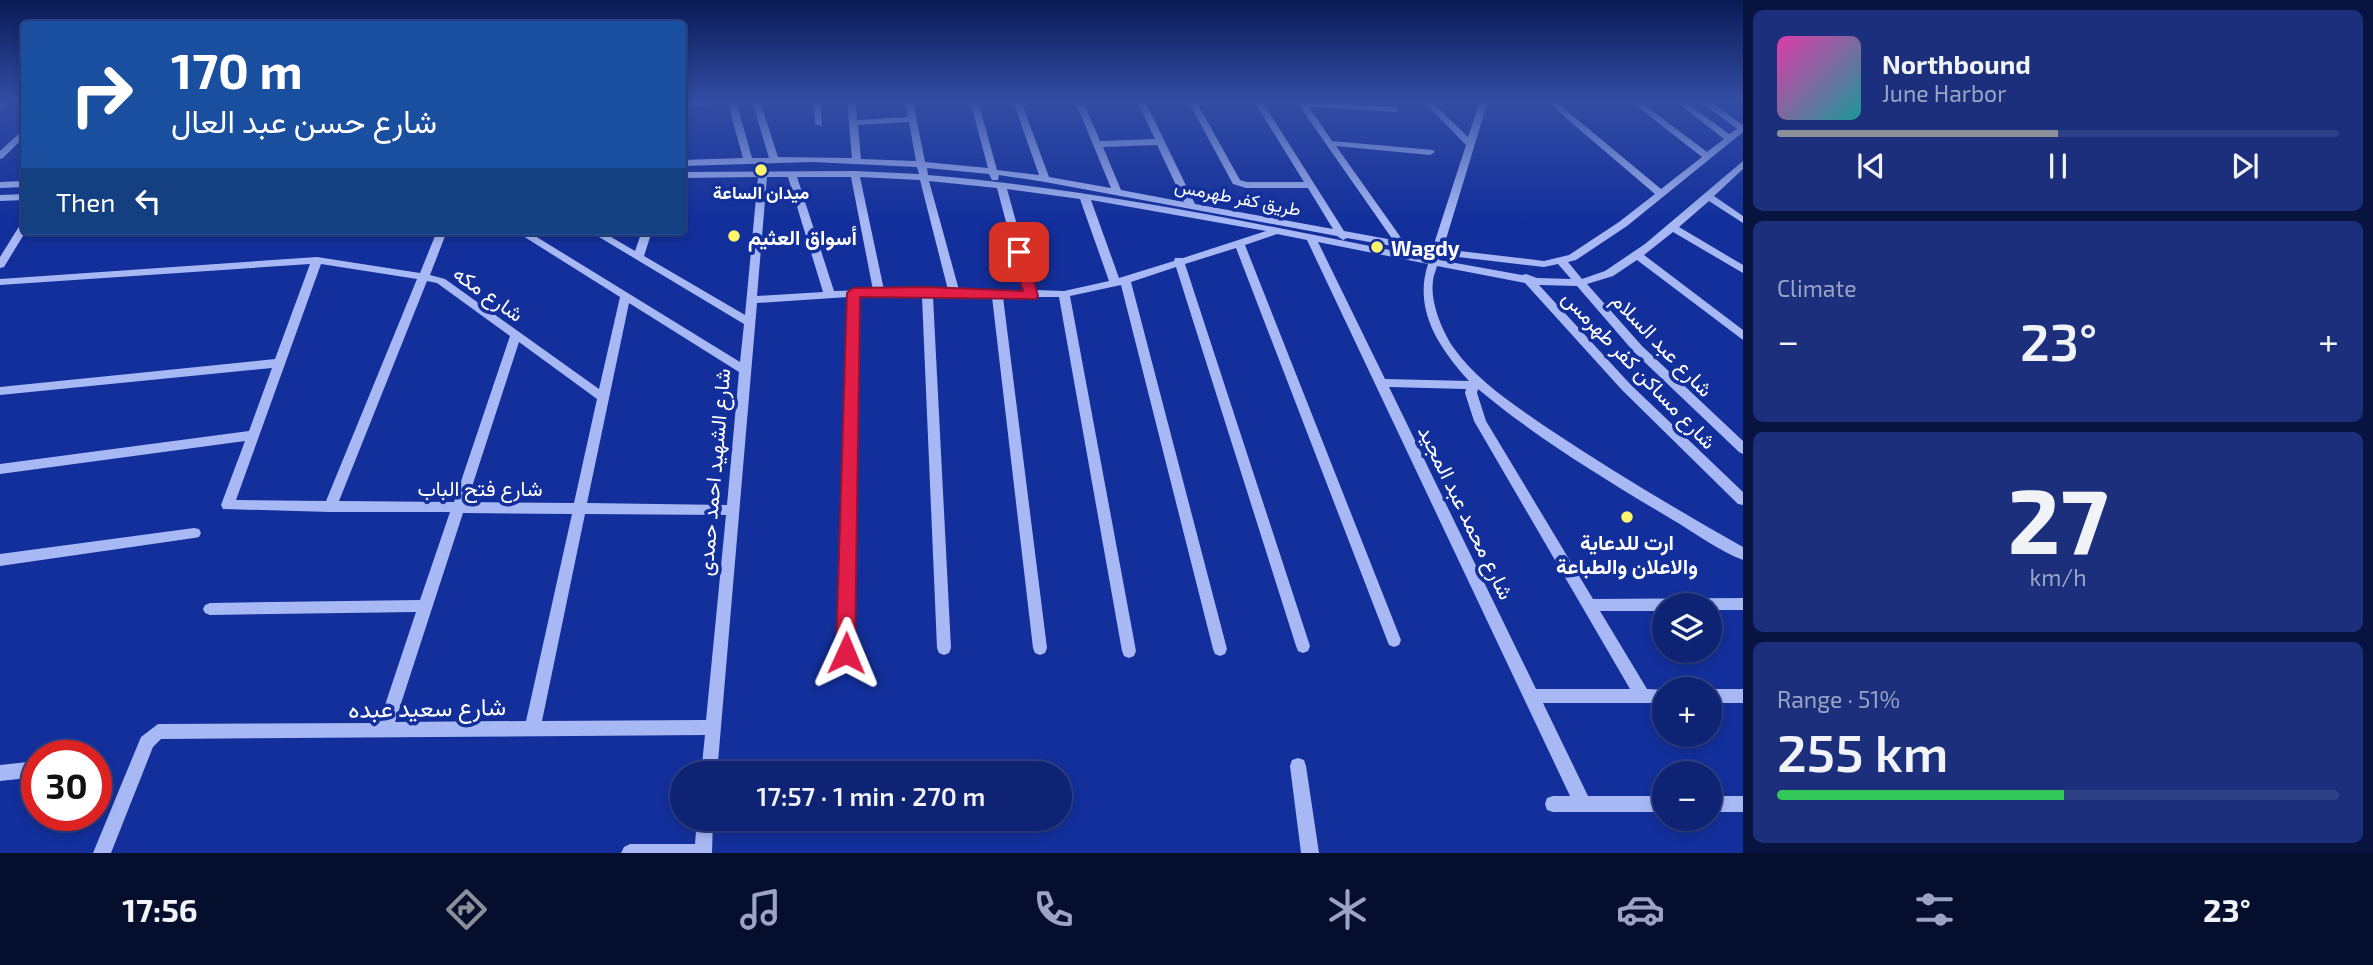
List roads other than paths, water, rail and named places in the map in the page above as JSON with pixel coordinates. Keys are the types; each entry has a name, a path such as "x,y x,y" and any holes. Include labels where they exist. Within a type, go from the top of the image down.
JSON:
{"street":[{"path":"0,156 15,141"},
{"path":"743,141 748,161"},
{"path":"768,141 774,160"},
{"path":"855,141 857,160"},
{"path":"917,141 954,293"},
{"path":"985,141 1031,296"},
{"path":"1031,141 1045,179"},
{"path":"1096,141 1117,192"},
{"path":"1214,141 1236,181 1245,185 1310,185"},
{"path":"1283,141 1349,246"},
{"path":"1467,141 1470,144"},
{"path":"1471,141 1427,282 1428,304 1437,328 1452,354 1475,383 1609,475 1743,554"},
{"path":"1598,141 1661,194"},
{"path":"1688,141 1708,156"},
{"name":"طريق كفر طهرمس","path":"686,175 855,174 999,185 1085,198 1410,258 1544,264 1572,258 1661,194 1728,141"},
{"path":"1097,144 1161,142 1191,206"},
{"path":"1329,143 1430,152"},
{"path":"1329,143 1410,258"},
{"name":"طريق كفر طهرمس","path":"686,163 857,160 921,163 993,171 1401,245 1433,257 1529,280 1578,283 1609,275 1671,227 1743,164"},
{"name":"شارع الشهيد احمد حمدى","path":"710,761 763,174"},
{"path":"792,174 829,293"},
{"path":"855,174 879,292"},
{"path":"0,185 21,184"},
{"path":"1708,196 1743,220"},
{"path":"0,198 21,197"},
{"path":"1085,198 1120,281 1220,649"},
{"path":"1671,227 1743,270"},
{"path":"0,265 21,232"},
{"path":"752,300 829,293 927,291 1031,296 1065,294 1120,281 1179,260 1276,232"},
{"path":"330,507 441,235"},
{"path":"526,235 745,370"},
{"path":"602,235 750,323"},
{"path":"639,255 645,235"},
{"name":"شارع محمد عبد المجيد","path":"1312,239 1583,804"},
{"path":"1239,243 1394,640"},
{"path":"1636,254 1743,336"},
{"path":"0,469 253,435 317,260"},
{"name":"شارع مكه","path":"0,282 317,260 425,277 440,281 604,398"},
{"path":"1179,260 1303,646"},
{"name":"شارع مساكن كفر طهرمس","path":"1513,261 1626,387 1743,500"},
{"name":"شارع عبد السلام","path":"1561,261 1637,349 1743,449"},
{"path":"927,291 944,648"},
{"path":"846,653 853,293"},
{"path":"997,294 1040,648"},
{"path":"1065,294 1129,651"},
{"path":"532,729 625,297"},
{"path":"384,731 516,334"},
{"path":"0,391 279,363"},
{"path":"1382,383 1475,383"},
{"path":"1475,383 1473,407 1480,421 1643,696"},
{"name":"شارع فتح الباب","path":"253,435 228,505 732,510"},
{"path":"0,560 194,533"},
{"path":"1588,605 1743,604"},
{"path":"210,609 426,606"},
{"path":"1532,696 1652,696"},
{"path":"1722,696 1743,696"},
{"name":"شارع سعيد عبده","path":"102,853 147,742 153,734 163,731 712,727"},
{"path":"1298,766 1310,853"},
{"path":"0,773 21,771"},
{"path":"1553,804 1652,804"},
{"path":"1722,804 1743,804"},
{"path":"630,853 703,852 704,831"}],"place":[{"name":"ميدان الساعة","path":"761,170"},
{"name":"أسواق العثيم","path":"734,236"},
{"name":"Wagdy","path":"1377,247"},
{"name":"ارت للدعاية والاعلان والطباعة","path":"1627,517"}]}
